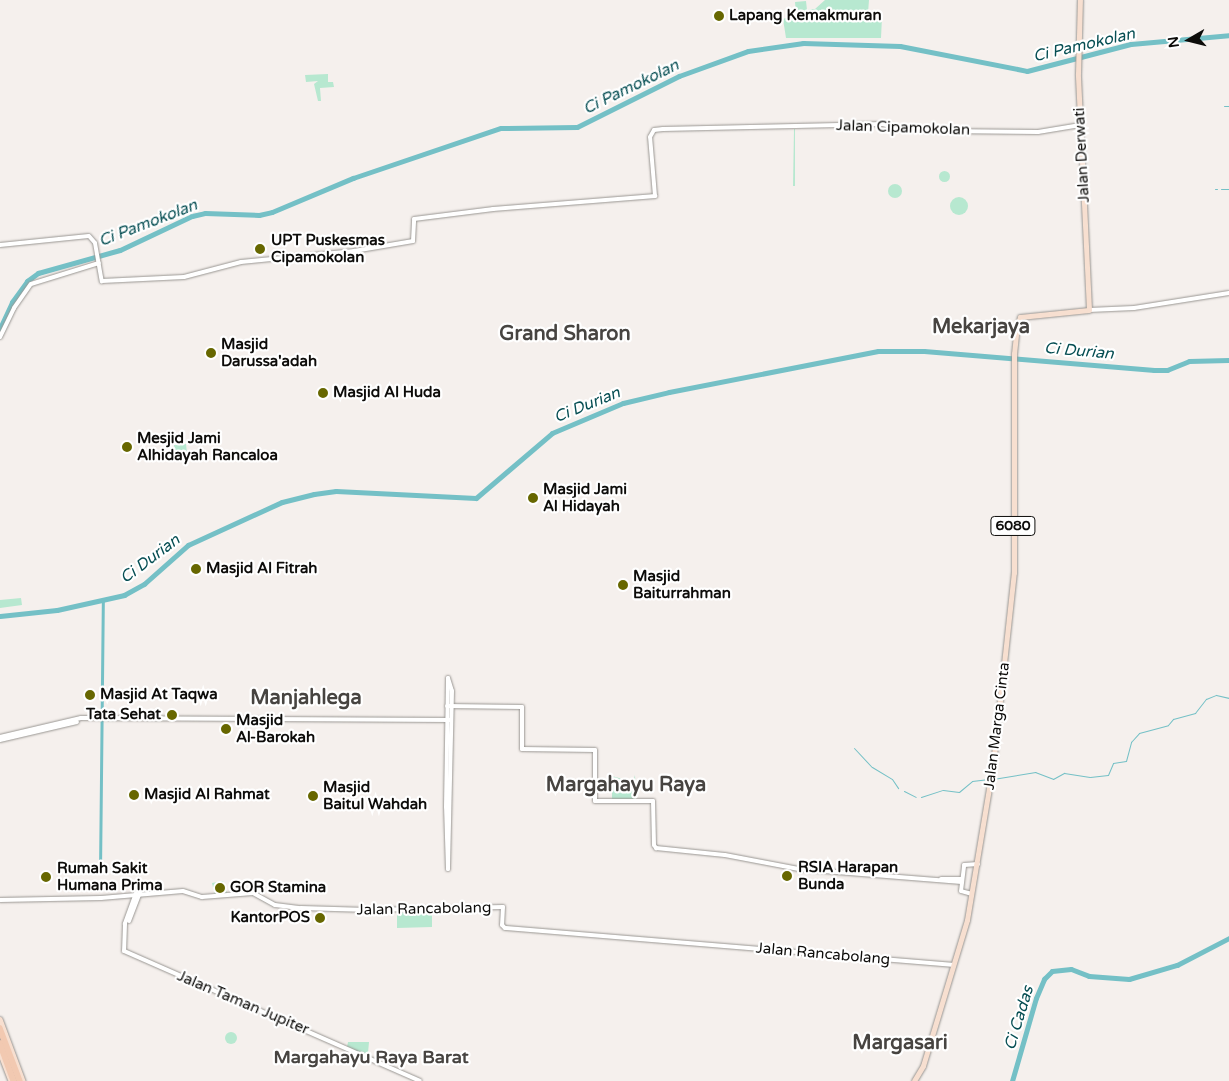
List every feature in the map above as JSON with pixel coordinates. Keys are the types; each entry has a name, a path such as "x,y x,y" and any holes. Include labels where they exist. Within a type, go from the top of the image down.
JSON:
{"highway":[{"path":"0,1028 12,1081"},
{"path":"3,1043 12,1051"},
{"path":"3,1043 22,1081"}],"main road":[{"name":"Jalan Derwati","path":"1080,0 1078,63 1089,310"},
{"name":"Jalan Marga Cinta","path":"914,1081 922,1066 972,894 991,778 1014,573 1014,356 1020,317 1089,310"},
{"path":"0,1018 22,1081"},
{"path":"0,1052 12,1081"}],"street":[{"name":"Jalan Cipamokolan","path":"99,261 102,281 184,277 241,262 354,251 412,241 414,219 494,209 655,196 650,136 654,130 883,124 934,131 1038,132 1080,127"},
{"path":"0,245 87,236 93,239 99,261 31,284 20,298 0,337"},
{"path":"1089,310 1134,308 1229,293"},
{"path":"449,706 448,678 448,869 449,720"},
{"path":"449,706 522,707 522,749 595,750 595,801 653,801 654,846 799,869 962,880"},
{"path":"0,739 81,718 101,720 449,720"},
{"path":"972,894 961,892 964,865 978,864"},
{"name":"Jalan Rancabolang","path":"0,900 101,898 138,892 183,890 202,897 251,893 275,905 363,910 503,907 502,925 505,928 714,946 953,962"},
{"name":"Jalan Taman Jupiter","path":"138,892 126,926 125,952 420,1081"}],"green space":[{"path":"825,0 869,0 868,13 882,17 881,38 786,38 783,19 796,14 795,2 806,1 807,10 815,9"},
{"path":"328,74 328,82 333,82 334,87 320,88 321,101 318,101 314,84 318,81 306,82 305,75"},
{"path":"794,129 795,186 793,186"},
{"path":"944,170 950,176 944,182 938,176"},
{"path":"895,184 900,186 902,191 900,196 895,198 890,196 888,191 890,186"},
{"path":"959,197 965,200 968,206 965,212 959,215 953,212 950,206 953,200"},
{"path":"186,444 187,453 178,453 176,458 174,445"},
{"path":"21,598 22,605 0,608 0,600"},
{"path":"635,775 636,799 612,799 612,776 633,782"},
{"name":"GOR Stamina","path":"223,881 227,893 215,895 212,883"},
{"path":"432,911 432,927 397,928 397,913"},
{"path":"229,1032 233,1032 237,1038 233,1044 229,1044 225,1040 225,1036"},
{"path":"348,1042 369,1042 368,1053 364,1055 347,1047"}],"waterway":[{"name":"Ci Pamokolan","path":"0,328 12,302 27,281 38,273 120,250 192,216 205,213 259,215 272,212 353,178 501,128 577,127 679,76 748,51 803,43 900,46 1027,71 1131,44 1229,35"},
{"path":"1224,106 1229,106"},
{"path":"1221,189 1229,189"},
{"name":"Ci Durian","path":"0,616 57,610 124,595 144,584 188,545 282,502 314,494 336,491 476,498 552,433 623,403 669,392 878,351 924,351 1154,370 1167,370 1189,361 1229,360"},
{"path":"100,872 103,601"},
{"path":"993,779 1035,772 1053,779 1064,773 1090,777 1108,775 1113,763 1126,761 1131,742 1139,733 1168,725 1173,719 1195,713 1206,699 1216,695 1229,698"},
{"path":"854,748 872,767 892,779 898,788"},
{"path":"921,797 943,790 959,792 972,781 989,779"},
{"path":"904,791 916,797"},
{"name":"Ci Cadas","path":"1012,1081 1036,998 1044,979 1052,971 1071,969 1089,976 1129,979 1177,965 1229,938"}],"place":[{"name":"Lapang Kemakmuran","path":"719,16"},
{"name":"UPT Puskesmas Cipamokolan","path":"260,249"},
{"name":"Masjid Darussa'adah","path":"211,353"},
{"name":"Masjid Al Huda","path":"323,393"},
{"name":"Mesjid Jami Alhidayah Rancaloa","path":"127,447"},
{"name":"Masjid Jami Al Hidayah","path":"533,498"},
{"name":"Masjid Al Fitrah","path":"196,569"},
{"name":"Masjid Baiturrahman","path":"623,585"},
{"name":"Masjid At Taqwa","path":"90,695"},
{"name":"Tata Sehat","path":"172,715"},
{"name":"Masjid Al-Barokah","path":"226,729"},
{"name":"Masjid Al Rahmat","path":"134,795"},
{"name":"Masjid Baitul Wahdah","path":"313,796"},
{"name":"RSIA Harapan Bunda","path":"787,876"},
{"name":"Rumah Sakit Humana Prima","path":"46,877"},
{"name":"GOR Stamina","path":"220,888"},
{"name":"KantorPOS","path":"320,918"}],"district":[{"name":"Mekarjaya","path":"981,327"},
{"name":"Grand Sharon","path":"565,334"},
{"name":"Manjahlega","path":"306,698"},
{"name":"Margahayu Raya","path":"626,785"},
{"name":"Margasari","path":"900,1043"},
{"name":"Margahayu Raya Barat","path":"371,1057"}]}
